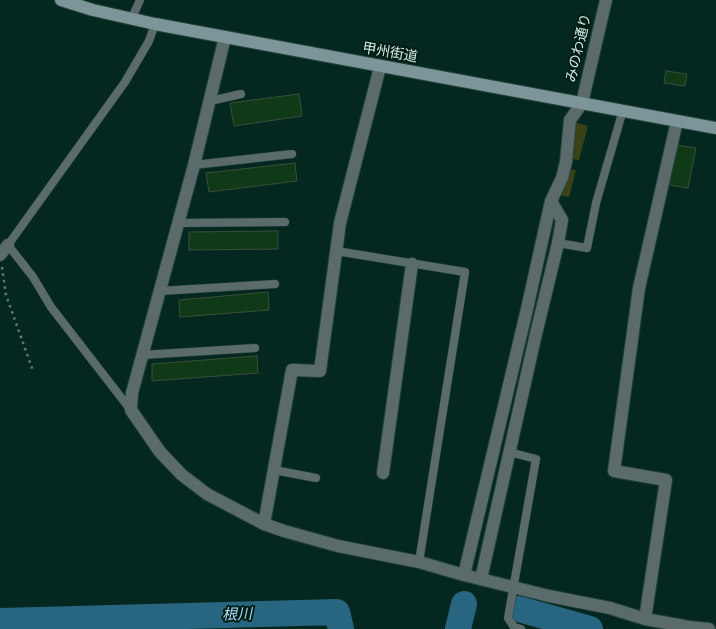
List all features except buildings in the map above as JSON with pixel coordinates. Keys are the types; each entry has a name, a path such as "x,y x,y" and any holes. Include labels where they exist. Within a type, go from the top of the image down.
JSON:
{"main road":[{"name":"甲州街道","path":"61,0 131,20 716,128"}],"street":[{"name":"みのわ通り","path":"464,575 551,201 562,178 566,162 570,120 582,103 606,0"},
{"path":"225,37 194,165 132,393 131,410 160,452 182,475 207,494 264,524 298,536 419,562 512,587 594,604 645,619 709,629"},
{"path":"264,524 292,370 320,371 340,223 380,67"},
{"path":"645,619 666,480 614,471 640,288 677,121"},
{"path":"481,579 558,243 562,220 551,201"},
{"path":"382,473 412,264"},
{"path":"521,335 535,338"}],"lane":[{"path":"131,20 140,0"},
{"path":"131,410 51,307 33,277 4,250 125,82 149,41 155,24"},
{"path":"210,101 240,94"},
{"path":"558,243 587,248 596,203 623,110"},
{"path":"194,165 292,154"},
{"path":"178,223 285,222"},
{"path":"336,251 465,272 419,562"},
{"path":"160,291 274,284"},
{"path":"142,355 255,348"},
{"path":"509,452 536,459 508,618 514,627 521,629"},
{"path":"274,470 316,478"}],"path":[{"path":"0,261 6,295 33,370"}],"green space":[{"path":"575,122 588,126 579,160 570,159"},
{"path":"569,169 576,170 569,197 559,195"}],"waterway":[{"path":"458,629 464,604"},
{"path":"519,609 590,629"},
{"name":"根川","path":"0,621 337,612 341,629"}]}
